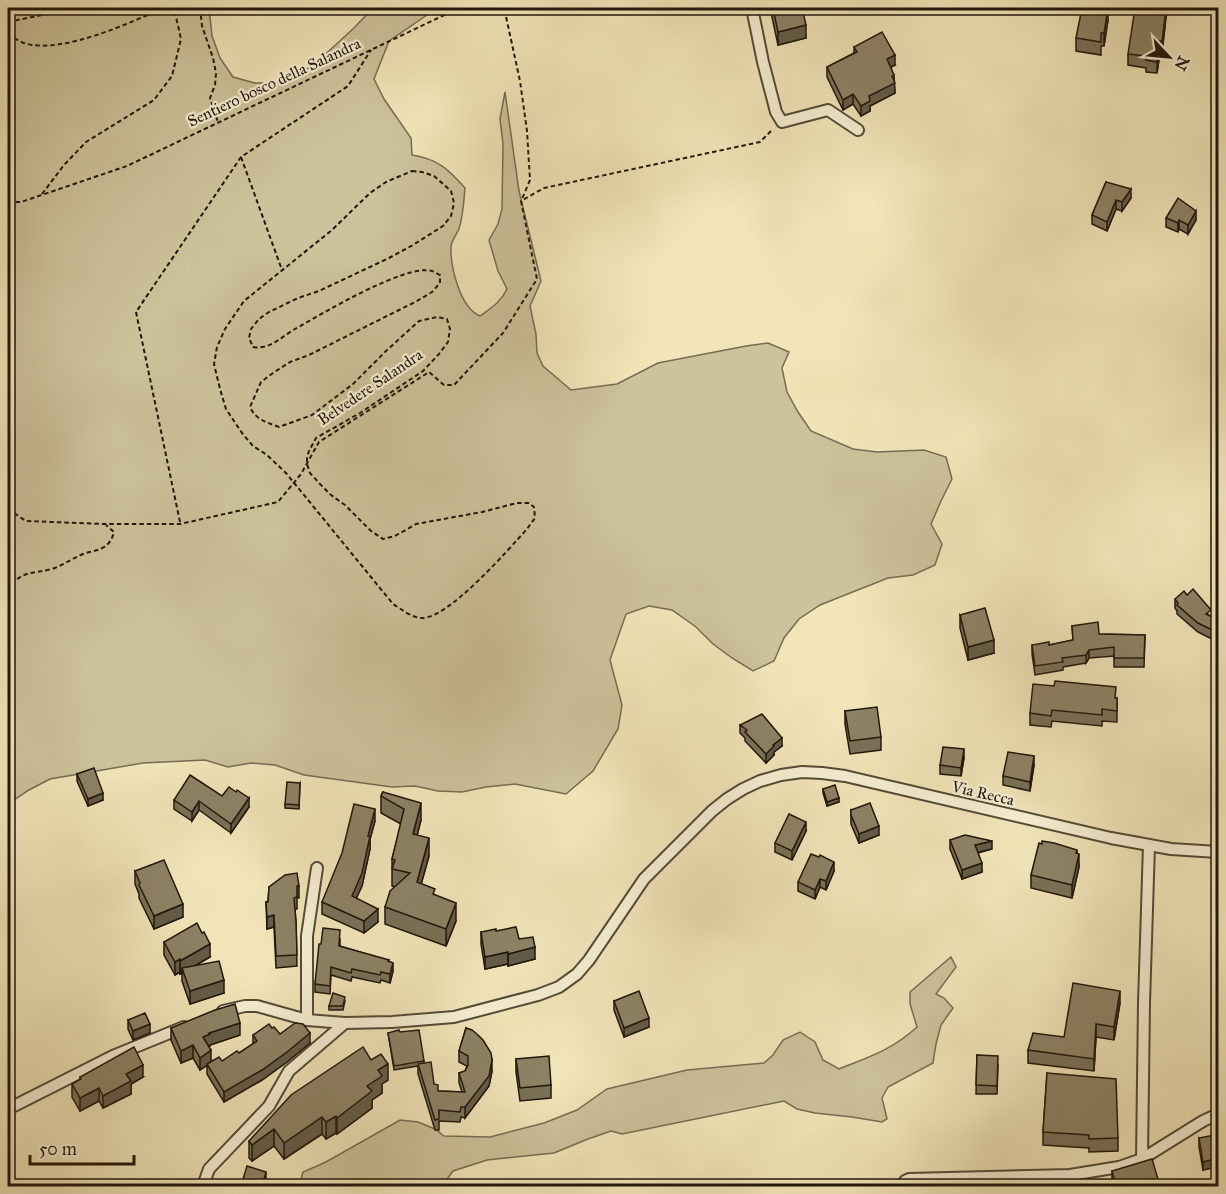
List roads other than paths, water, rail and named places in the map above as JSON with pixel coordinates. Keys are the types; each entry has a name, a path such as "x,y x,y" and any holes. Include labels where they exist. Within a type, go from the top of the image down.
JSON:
{"street":[{"path":"752,8 776,112 782,122 828,110 858,130"},
{"name":"Via Recca","path":"209,1016 227,1009 257,1006 307,1020 345,1023 454,1017 538,995 559,987 577,974 589,960 644,879 712,812 743,789 781,775 802,772 833,774 1111,838 1149,845 1218,852"},
{"path":"1142,1159 1149,845"},
{"path":"307,1020 308,920 317,868"},
{"path":"203,1186 209,1169 268,1106 289,1071 345,1023"},
{"path":"8,1109 113,1056 190,1024"},
{"path":"902,1186 909,1179 918,1178 1070,1175 1119,1167 1142,1159 1218,1114"}]}
